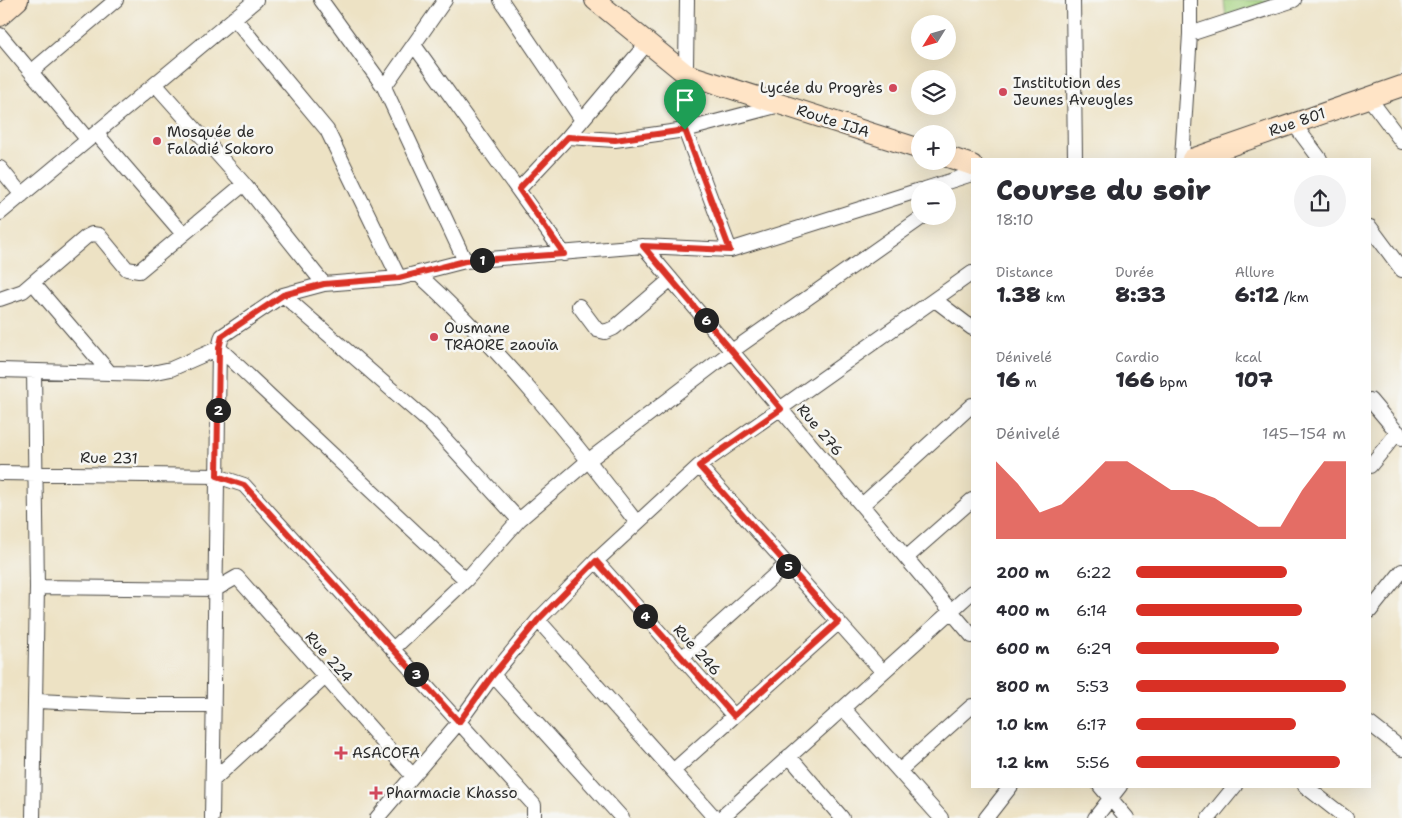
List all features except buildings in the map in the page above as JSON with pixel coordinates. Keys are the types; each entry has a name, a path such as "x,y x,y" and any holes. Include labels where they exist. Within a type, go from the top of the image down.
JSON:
{"street":[{"path":"0,16 18,0"},
{"path":"31,72 116,0"},
{"path":"0,214 256,0"},
{"path":"321,0 384,87 465,261"},
{"path":"384,87 446,0"},
{"path":"501,0 582,120"},
{"name":"Route IJA","path":"595,0 686,74 911,145"},
{"path":"687,0 685,130 730,250"},
{"path":"1073,0 1075,158"},
{"path":"1182,158 1190,34 1190,0"},
{"path":"1190,34 1294,0"},
{"path":"234,18 327,130 399,278"},
{"path":"0,35 31,72 183,234"},
{"path":"519,189 568,137 648,42"},
{"path":"414,45 564,254"},
{"path":"155,84 244,184 324,284"},
{"name":"Rue 801","path":"1195,158 1402,86"},
{"path":"1368,98 1402,142"},
{"path":"568,137 615,140 685,130 781,104"},
{"path":"1294,124 1319,158"},
{"path":"956,160 971,165"},
{"path":"0,168 22,195"},
{"path":"956,181 971,174"},
{"path":"0,299 22,291 92,234 99,235 127,269 140,271 244,184"},
{"path":"212,818 219,348 222,336 283,295 324,284 399,278 465,261 643,246 730,250 911,193"},
{"path":"393,649 466,580 519,520 589,460 732,351 911,225"},
{"path":"1371,228 1402,270"},
{"name":"Rue 276","path":"643,246 971,635"},
{"path":"418,274 454,306 489,344 589,460 637,523"},
{"path":"377,818 459,722 493,675 538,620 596,561 699,466 971,274"},
{"path":"579,306 597,330 606,332 614,328 671,279"},
{"path":"33,283 110,373"},
{"path":"283,295 431,424 519,520"},
{"path":"936,300 971,327"},
{"path":"0,370 147,374 171,369 219,348"},
{"path":"219,348 466,580"},
{"path":"34,371 37,587 34,818"},
{"path":"1371,401 1400,435 1371,465"},
{"path":"862,505 971,406"},
{"path":"699,466 883,672"},
{"name":"Rue 231","path":"0,472 217,476 244,485 534,805 534,818"},
{"path":"906,558 971,501"},
{"name":"Rue 246","path":"596,561 734,716"},
{"path":"682,658 786,564"},
{"path":"1371,610 1402,571"},
{"name":"Rue 224","path":"216,589 237,577 412,775"},
{"path":"37,587 216,589"},
{"path":"721,818 971,593"},
{"path":"538,620 715,818"},
{"path":"673,771 838,622"},
{"path":"493,675 622,818"},
{"path":"213,780 325,677"},
{"path":"36,701 214,705"},
{"path":"899,771 971,707"},
{"path":"843,708 941,818"},
{"path":"1371,725 1401,745"},
{"path":"790,756 842,818"},
{"path":"986,818 1009,788"},
{"path":"1102,788 1127,818"},
{"path":"1095,818 1119,788"},
{"path":"1209,818 1233,788"},
{"path":"1308,788 1346,818"}],"green space":[{"path":"1224,0 1291,0 1226,17"}],"place":[{"name":"Lycée du Progrès","path":"893,88"},
{"name":"Institution des Jeunes Aveugles","path":"1003,92"},
{"name":"Mosquée de Faladié Sokoro","path":"157,141"},
{"name":"Ousmane TRAORE zaouïa","path":"434,337"},
{"name":"ASACOFA","path":"341,753"},
{"name":"Pharmacie Khasso","path":"376,793"}],"route":[{"path":"685,130 730,250 643,246 781,409 699,466 838,622 734,716 596,561 538,620 493,675 459,722 244,485 217,476 219,348 222,336 283,295 324,284 399,278 465,261 564,254 519,189 568,137 615,140 685,130"}]}
